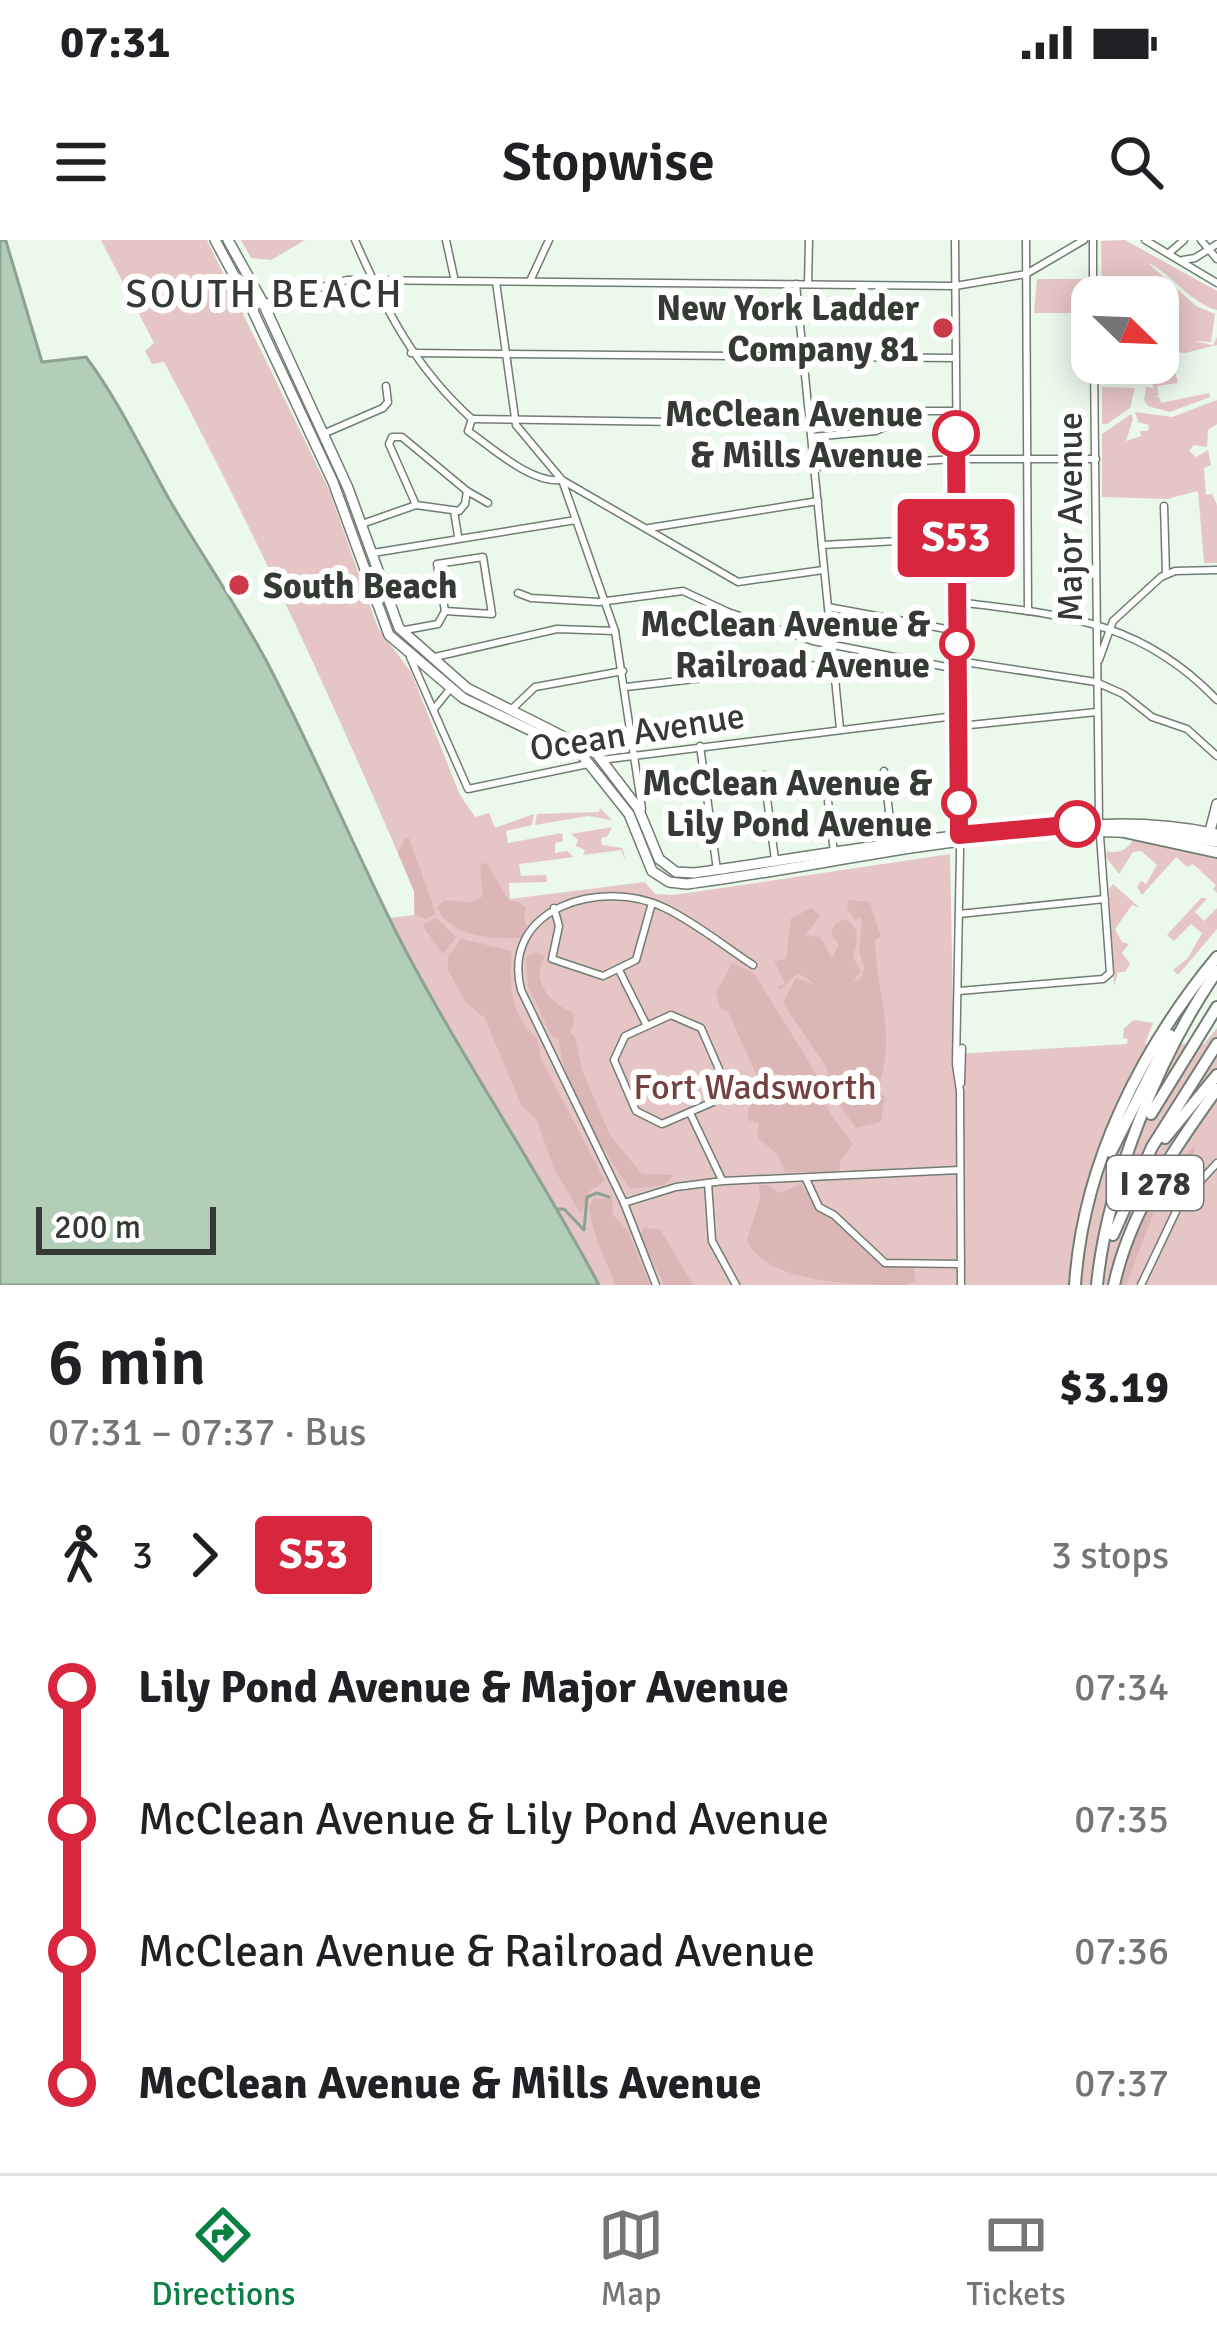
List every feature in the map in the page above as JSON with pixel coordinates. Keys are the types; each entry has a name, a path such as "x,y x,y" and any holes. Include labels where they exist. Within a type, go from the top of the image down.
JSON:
{"highway":[{"path":"1115,830 1217,852"},
{"path":"1173,1014 1217,947"},
{"name":"I 278","path":"1075,1285 1095,1181 1126,1098 1173,1014 1217,957"},
{"path":"1095,1181 1163,1045 1217,971"},
{"path":"1099,1267 1118,1181 1176,1035 1217,971"},
{"name":"I 278","path":"1097,1285 1118,1181 1161,1097 1217,1007"},
{"name":"I 278","path":"1099,1267 1132,1186 1217,1044"},
{"path":"1141,1169 1217,1075"},
{"name":"I 278","path":"1114,1285 1145,1200 1217,1089"},
{"path":"1108,1229 1132,1186"}],"main road":[{"path":"215,240 323,434 362,524 385,626 408,654 450,689 596,762 629,814 648,865 658,877 687,884 959,839"},
{"path":"228,240 262,302 401,631 467,688 579,741 643,819 654,852 666,867 687,874 835,857 892,844 1153,823 1213,837"},
{"path":"1213,837 1217,804"},
{"path":"1100,826 1213,837"}],"street":[{"path":"355,240 411,353 472,419 810,424"},
{"path":"446,240 455,279"},
{"path":"530,281 548,240"},
{"path":"808,285 809,240"},
{"path":"955,240 961,1285"},
{"path":"1026,240 1028,611"},
{"path":"251,307 342,281 373,280 955,286 1026,274 1088,240 1092,276"},
{"path":"1145,240 1217,283"},
{"path":"1169,253 1184,240"},
{"path":"1201,240 1217,259"},
{"path":"1179,259 1196,258 1217,244"},
{"path":"496,280 515,421 562,480 615,631 643,819"},
{"path":"796,284 840,730"},
{"path":"411,353 955,358"},
{"name":"Major Avenue","path":"959,991 1109,976 1096,682 1094,384"},
{"path":"323,434 383,408 388,402 386,386"},
{"path":"812,437 876,431 919,411 956,411"},
{"path":"472,419 468,431 505,456 548,482 562,480 738,582 824,569"},
{"path":"416,506 389,444 396,436 488,503"},
{"path":"814,467 956,459 1096,459"},
{"path":"362,524 416,506 454,511 466,504 467,491"},
{"path":"645,529 818,501"},
{"path":"1164,506 1166,574"},
{"path":"454,511 458,536"},
{"path":"368,554 576,520"},
{"path":"822,545 956,538"},
{"path":"401,631 438,625 445,611 437,564 483,557 492,614 445,611"},
{"path":"1110,627 1166,574 1217,570"},
{"path":"518,592 531,598 606,601 683,591 751,620 832,646 1096,682 1123,694 1152,717 1187,729 1217,756"},
{"path":"957,602 1097,622 1168,656 1217,700"},
{"path":"828,608 957,632"},
{"name":"Major Avenue","path":"1096,671 1110,627"},
{"path":"431,658 557,629 615,631"},
{"path":"408,654 434,709 450,689"},
{"path":"626,687 834,663"},
{"path":"510,710 535,687 623,671"},
{"name":"Ocean Avenue","path":"434,709 468,789 635,754 700,746 947,717 970,725 1097,712"},
{"path":"700,746 717,870"},
{"path":"884,771 892,844"},
{"path":"764,775 775,861"},
{"path":"828,801 835,857"},
{"path":"656,1285 624,1203 520,990 518,959 524,939 554,908 608,898 666,908 753,965"},
{"path":"959,914 1105,898"},
{"path":"554,908 559,926 554,961 598,976 619,970 638,956 652,904"},
{"path":"619,970 646,1024"},
{"path":"671,1015 701,1028 721,1069 718,1096 690,1113 665,1124 642,1116 616,1071 620,1041 671,1015"},
{"path":"960,1039 956,1064 960,1085"},
{"path":"690,1113 723,1181"},
{"path":"1141,1285 1180,1203 1217,1163"},
{"path":"624,1203 658,1191 723,1181 960,1170"},
{"path":"806,1178 819,1207 834,1215 881,1261 961,1264"},
{"path":"708,1183 712,1241 736,1285"}],"green space":[{"name":"Fort Wadsworth","path":"101,240 207,240 329,490 378,628 411,672 460,795 475,817 489,813 495,828 534,814 532,825 506,831 508,843 562,833 555,853 567,851 574,857 519,864 521,876 546,875 547,882 509,883 510,899 645,882 655,894 674,895 950,854 954,1054 1127,1044 1124,1028 1134,1020 1153,1023 1145,1044 1204,1044 1217,1028 1217,1285 599,1285 390,918 414,915 414,891 262,555 164,362 152,364 145,351 154,343"},
{"path":"241,240 305,240 271,260 251,258"},
{"path":"1125,240 1217,291 1217,310 1179,285 1179,276 1168,276 1147,262 1163,276 1102,276 1101,241"},
{"path":"1037,279 1071,279 1071,313 1034,313"},
{"path":"1179,291 1215,314 1211,342 1193,341 1213,345 1217,337 1217,345 1179,352"},
{"path":"1171,384 1157,386 1155,397 1161,403 1209,393 1210,397 1170,412 1148,406 1144,400 1146,387 1154,388 1152,385"},
{"path":"1102,387 1135,388 1130,408 1107,424 1102,424"},
{"path":"1217,400 1217,424 1208,430 1207,447 1194,445 1189,451 1196,457 1208,450 1211,465 1204,468 1206,495 1212,494 1217,505 1217,563 1204,563 1198,491 1167,499 1102,497 1102,434 1131,414 1126,441 1148,431 1149,425 1138,422 1135,412 1172,417"},
{"path":"600,808 612,820 588,816 535,825 537,814 599,812"},
{"path":"612,827 601,838 602,845 622,848 626,862 621,850 583,855 585,850 576,846 578,840 571,834"},
{"path":"409,838 436,914 426,919 415,915 414,891 398,853"},
{"path":"1133,840 1217,859 1217,893 1216,885 1193,864 1187,867 1176,857 1142,895 1137,887 1141,881 1146,884 1157,865 1141,851 1133,852 1119,874 1106,857 1107,851 1122,850"},
{"path":"486,862 509,901 526,907 527,927 521,938 485,937 462,930 437,907 445,900 471,903 483,896 480,866"},
{"path":"1113,884 1140,908 1132,905 1115,929 1122,942 1129,944 1122,953 1130,964 1125,972 1118,972 1114,986 1109,889"},
{"path":"1201,898 1207,898 1195,912 1204,921 1217,908 1217,929 1178,975 1173,970 1188,958 1202,933 1191,924 1174,941 1167,935"},
{"path":"849,900 870,902 881,937 875,940 876,960 886,1035 876,1093 885,1096 881,1122 856,1128 840,1106 855,1100 836,1093 825,1065 783,1003 796,978 816,985 798,973 781,989 778,987 785,983 774,961 786,959 791,918 812,908 820,916 805,935 820,937 832,958 839,945 831,934 835,924 845,919 854,927 853,957 861,972 853,981 860,979 864,968 859,951 862,921 860,917 855,920 847,908"},
{"path":"436,918 456,937 443,954 423,924"},
{"path":"461,939 512,951 516,1010 537,1038 541,1059 605,1181 589,1192 581,1214 554,1169 537,1120 521,1105 485,1018 466,1003 448,970 448,957"},
{"path":"536,952 545,956 540,973 544,989 572,1012 570,1032 610,1135 642,1174 674,1175 664,1185 630,1189 586,1119 559,1041 551,1035 528,986 526,958"},
{"path":"732,963 754,973 815,1072 831,1115 853,1144 840,1162 840,1172 785,1172 778,1155 757,1137 759,1123 747,1120 756,1074 716,993"},
{"path":"1196,1146 1188,1166 1155,1209 1126,1285 1121,1285 1147,1208 1169,1173"},
{"path":"801,1184 818,1210 833,1217 878,1263 914,1266 915,1281 888,1285 817,1279 773,1266 757,1255 747,1240 760,1199 759,1185 780,1193"},
{"path":"612,1195 613,1215 628,1231 650,1285 615,1285 589,1206 594,1198"},
{"path":"644,1228 660,1229 693,1285 664,1285 640,1235"}],"shaded area":[{"path":"0,240 6,241 42,362 86,357 109,391 268,664 422,981 599,1285 0,1285"}],"waterway":[{"path":"558,1209 564,1209 584,1230 587,1197 597,1193 609,1197"}],"bus line":[{"name":"S53","path":"956,434 959,835 1077,824"}],"place":[{"name":"New York Ladder Company 81","path":"943,328"},
{"name":"McClean Avenue & Mills Avenue","path":"956,434"},
{"name":"South Beach","path":"239,585"},
{"name":"McClean Avenue & Railroad Avenue","path":"957,644"},
{"name":"McClean Avenue & Lily Pond Avenue","path":"959,803"}],"district":[{"name":"SOUTH BEACH","path":"265,293"}]}
